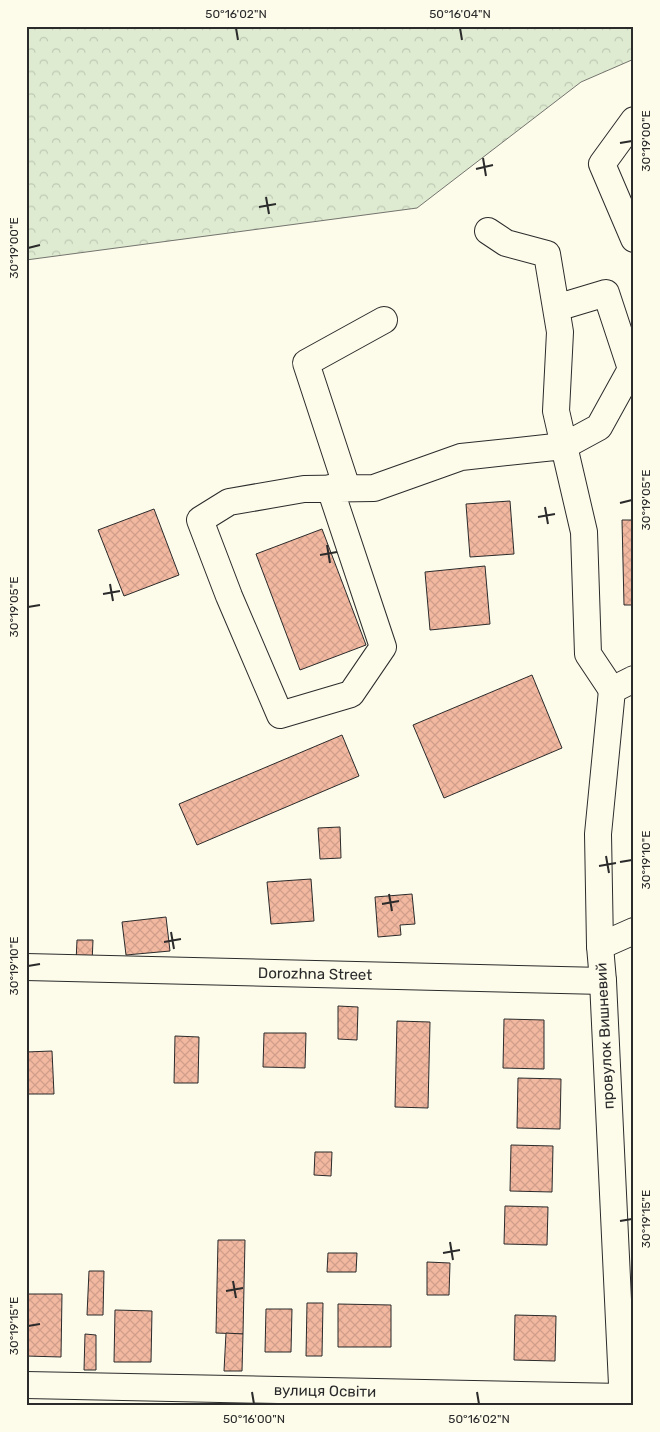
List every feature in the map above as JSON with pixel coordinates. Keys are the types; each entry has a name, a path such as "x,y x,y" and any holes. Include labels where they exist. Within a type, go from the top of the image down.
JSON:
{"street":[{"path":"634,120 602,164 634,239"},
{"path":"488,232 506,243 547,254 560,332 556,411 584,532 588,654 623,685"},
{"path":"384,320 306,363 339,488 383,647 351,694 280,715 229,596 200,520 229,502 304,489 339,488 374,488 460,456 564,446 599,427 632,369 606,293 556,308"},
{"name":"провулок Вишневий","path":"623,685 598,834 600,946 627,1400"},
{"path":"600,946 634,931"},
{"name":"Dorozhna Street","path":"26,967 603,981"},
{"name":"вулиця Освіти","path":"26,1385 627,1400"}],"green space":[{"path":"26,26 634,26 634,59 581,82 417,208 26,260"}],"building":[{"path":"510,501 514,554 470,557 466,504"},
{"path":"154,509 179,575 124,596 98,530"},
{"path":"622,520 634,520 634,605 624,605"},
{"path":"322,529 366,645 300,670 256,554"},
{"path":"485,566 490,624 430,630 425,572"},
{"path":"532,675 562,748 444,798 413,725"},
{"path":"342,735 359,776 197,845 179,804"},
{"path":"340,827 341,858 320,859 318,828"},
{"path":"311,879 314,921 271,924 267,882"},
{"path":"412,894 415,924 400,925 401,935 378,937 375,897"},
{"path":"166,917 170,951 126,955 122,922"},
{"path":"77,940 93,940 92,963 76,962"},
{"path":"338,1006 358,1007 357,1040 338,1039"},
{"path":"504,1019 544,1020 544,1069 503,1068"},
{"path":"397,1021 430,1022 428,1108 395,1107"},
{"path":"264,1033 306,1033 305,1068 263,1067"},
{"path":"175,1036 199,1037 198,1083 174,1083"},
{"path":"52,1051 54,1094 26,1094 26,1052"},
{"path":"518,1078 561,1079 560,1129 517,1128"},
{"path":"511,1145 553,1146 552,1192 510,1191"},
{"path":"315,1152 332,1152 331,1176 314,1175"},
{"path":"505,1206 548,1207 547,1245 504,1244"},
{"path":"218,1240 245,1240 243,1334 216,1333"},
{"path":"328,1253 357,1253 356,1272 327,1272"},
{"path":"427,1262 450,1263 449,1295 427,1295"},
{"path":"89,1271 104,1271 103,1315 87,1315"},
{"path":"26,1294 62,1294 61,1357 26,1356"},
{"path":"307,1303 323,1303 322,1356 306,1356"},
{"path":"338,1304 391,1305 391,1347 338,1347"},
{"path":"266,1309 292,1309 291,1352 265,1352"},
{"path":"115,1310 152,1311 151,1362 114,1362"},
{"path":"515,1315 556,1316 555,1361 514,1360"},
{"path":"226,1333 243,1334 242,1371 224,1371"},
{"path":"85,1334 96,1335 96,1370 84,1370"}]}
